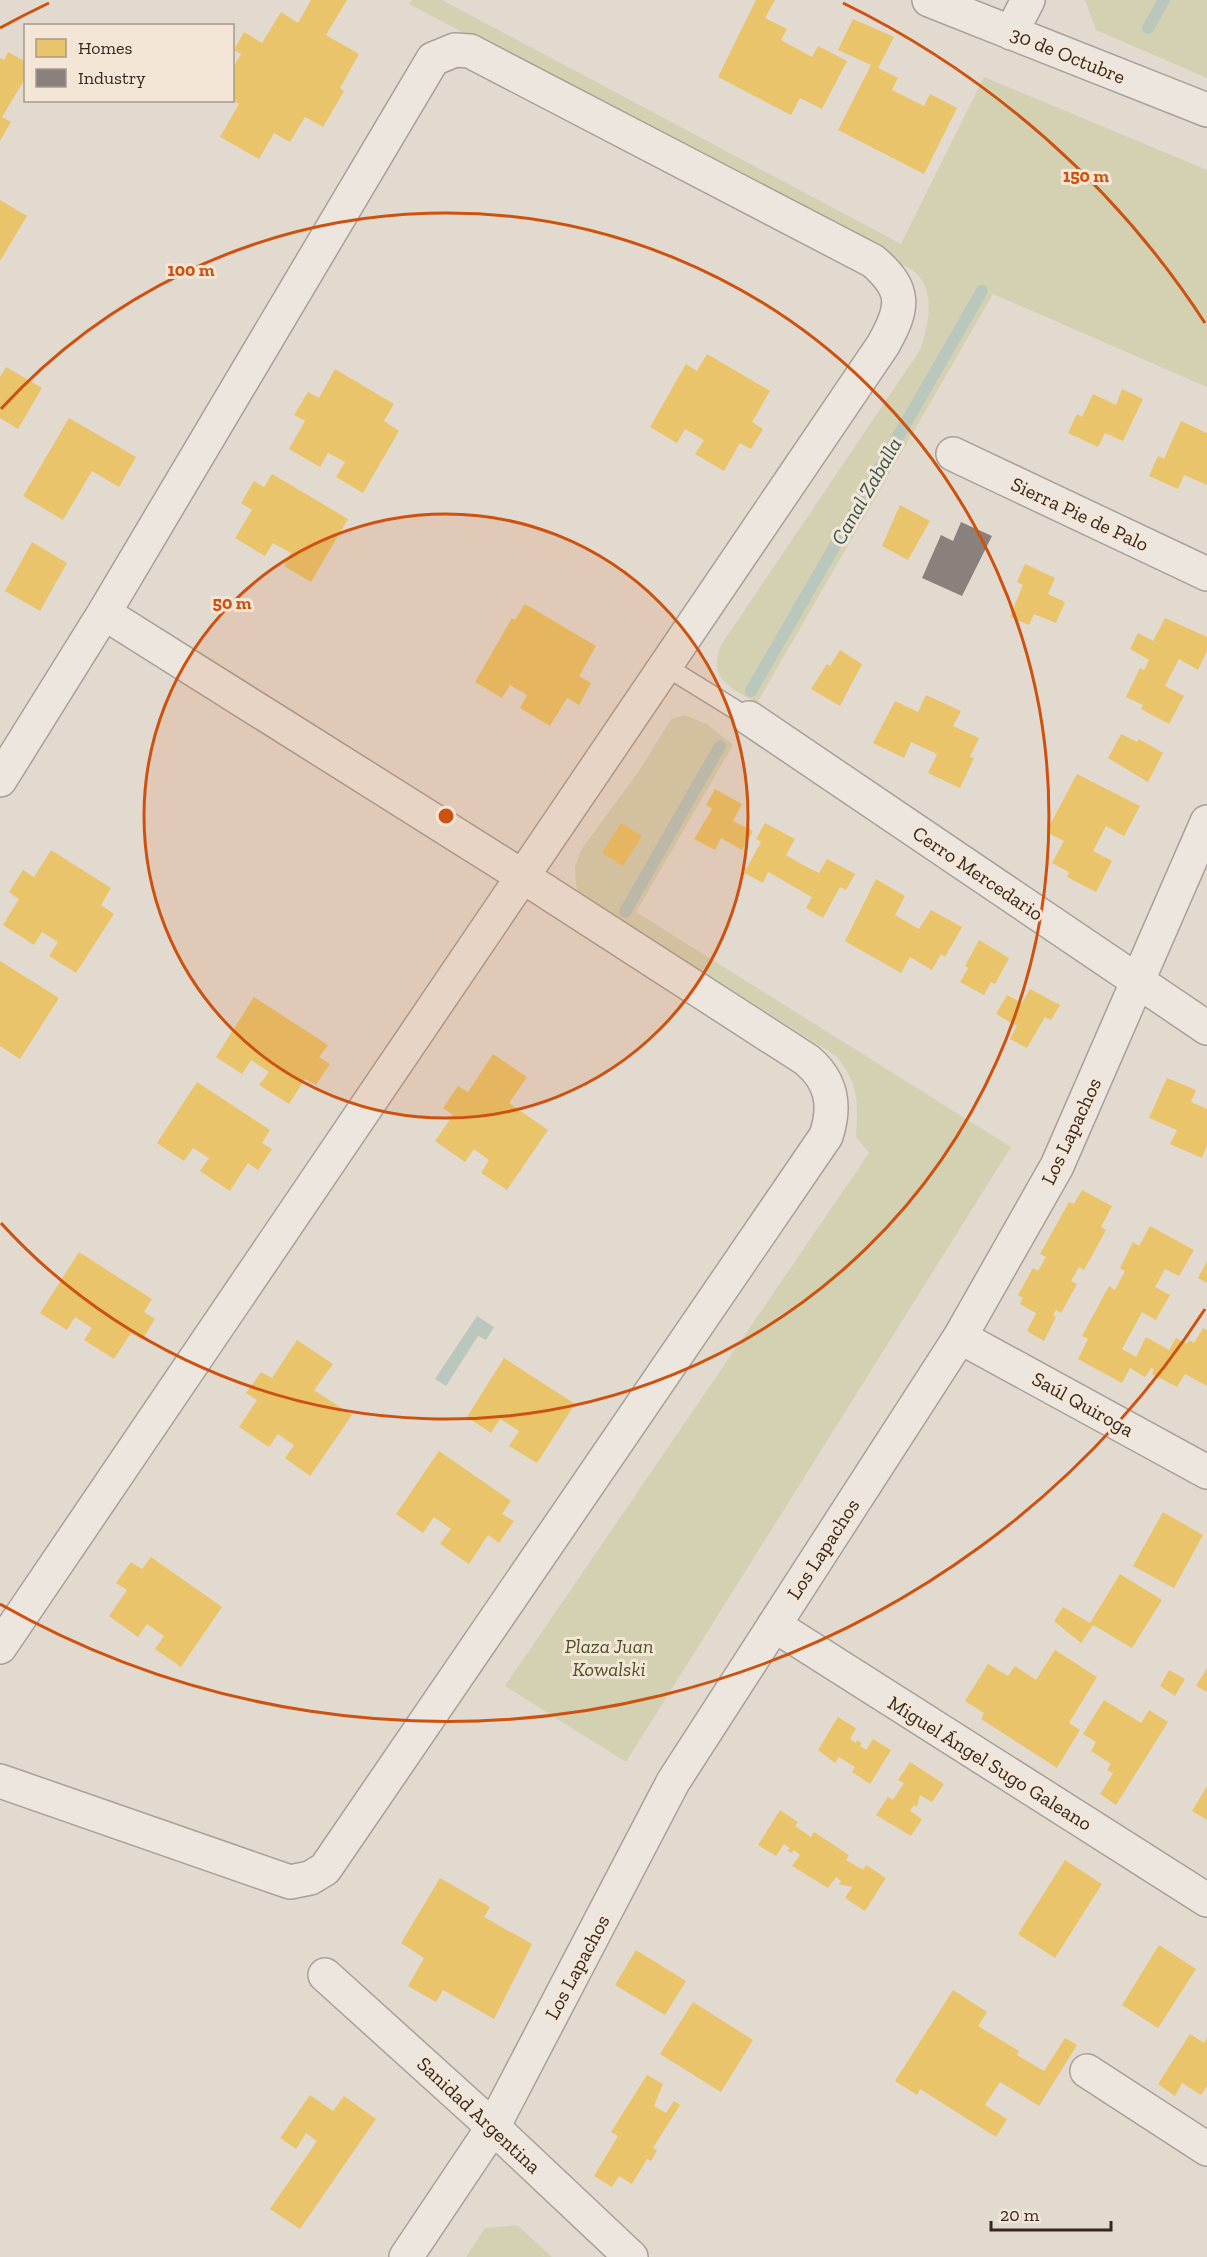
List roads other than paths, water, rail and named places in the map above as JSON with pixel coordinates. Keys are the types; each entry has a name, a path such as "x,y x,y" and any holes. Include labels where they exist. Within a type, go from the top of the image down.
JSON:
{"street":[{"name":"30 de Octubre","path":"929,0 1207,110"},
{"path":"1011,33 1028,0"},
{"path":"0,780 105,614 433,59 455,50 470,51 873,261 888,274 898,290 899,310 883,345 0,1647"},
{"name":"Sierra Pie de Palo","path":"953,454 1207,574"},
{"path":"0,1781 290,1882 310,1878 325,1869 826,1136 832,1119 828,1083 818,1069 522,876 105,614"},
{"name":"Cerro Mercedario","path":"749,718 1207,1028"},
{"name":"Los Lapachos","path":"406,2257 493,2127 673,1782 960,1337 1057,1166 1207,822"},
{"name":"Saúl Quiroga","path":"960,1337 1207,1472"},
{"name":"Miguel Ángel Sugo Galeano","path":"774,1625 1207,1900"},
{"name":"Sanidad Argentina","path":"325,1975 493,2127 631,2257"},
{"path":"1087,2071 1207,2148"}],"lane":[{"path":"665,666 749,718"}],"waterway":[{"name":"Canal Zaballa","path":"1148,28 1164,0"},
{"name":"Canal Zaballa","path":"751,691 982,291"},
{"name":"Canal Zaballa","path":"625,912 720,746"}],"park label":[{"name":"Plaza Juan Kowalski","path":"609,1658"}]}
